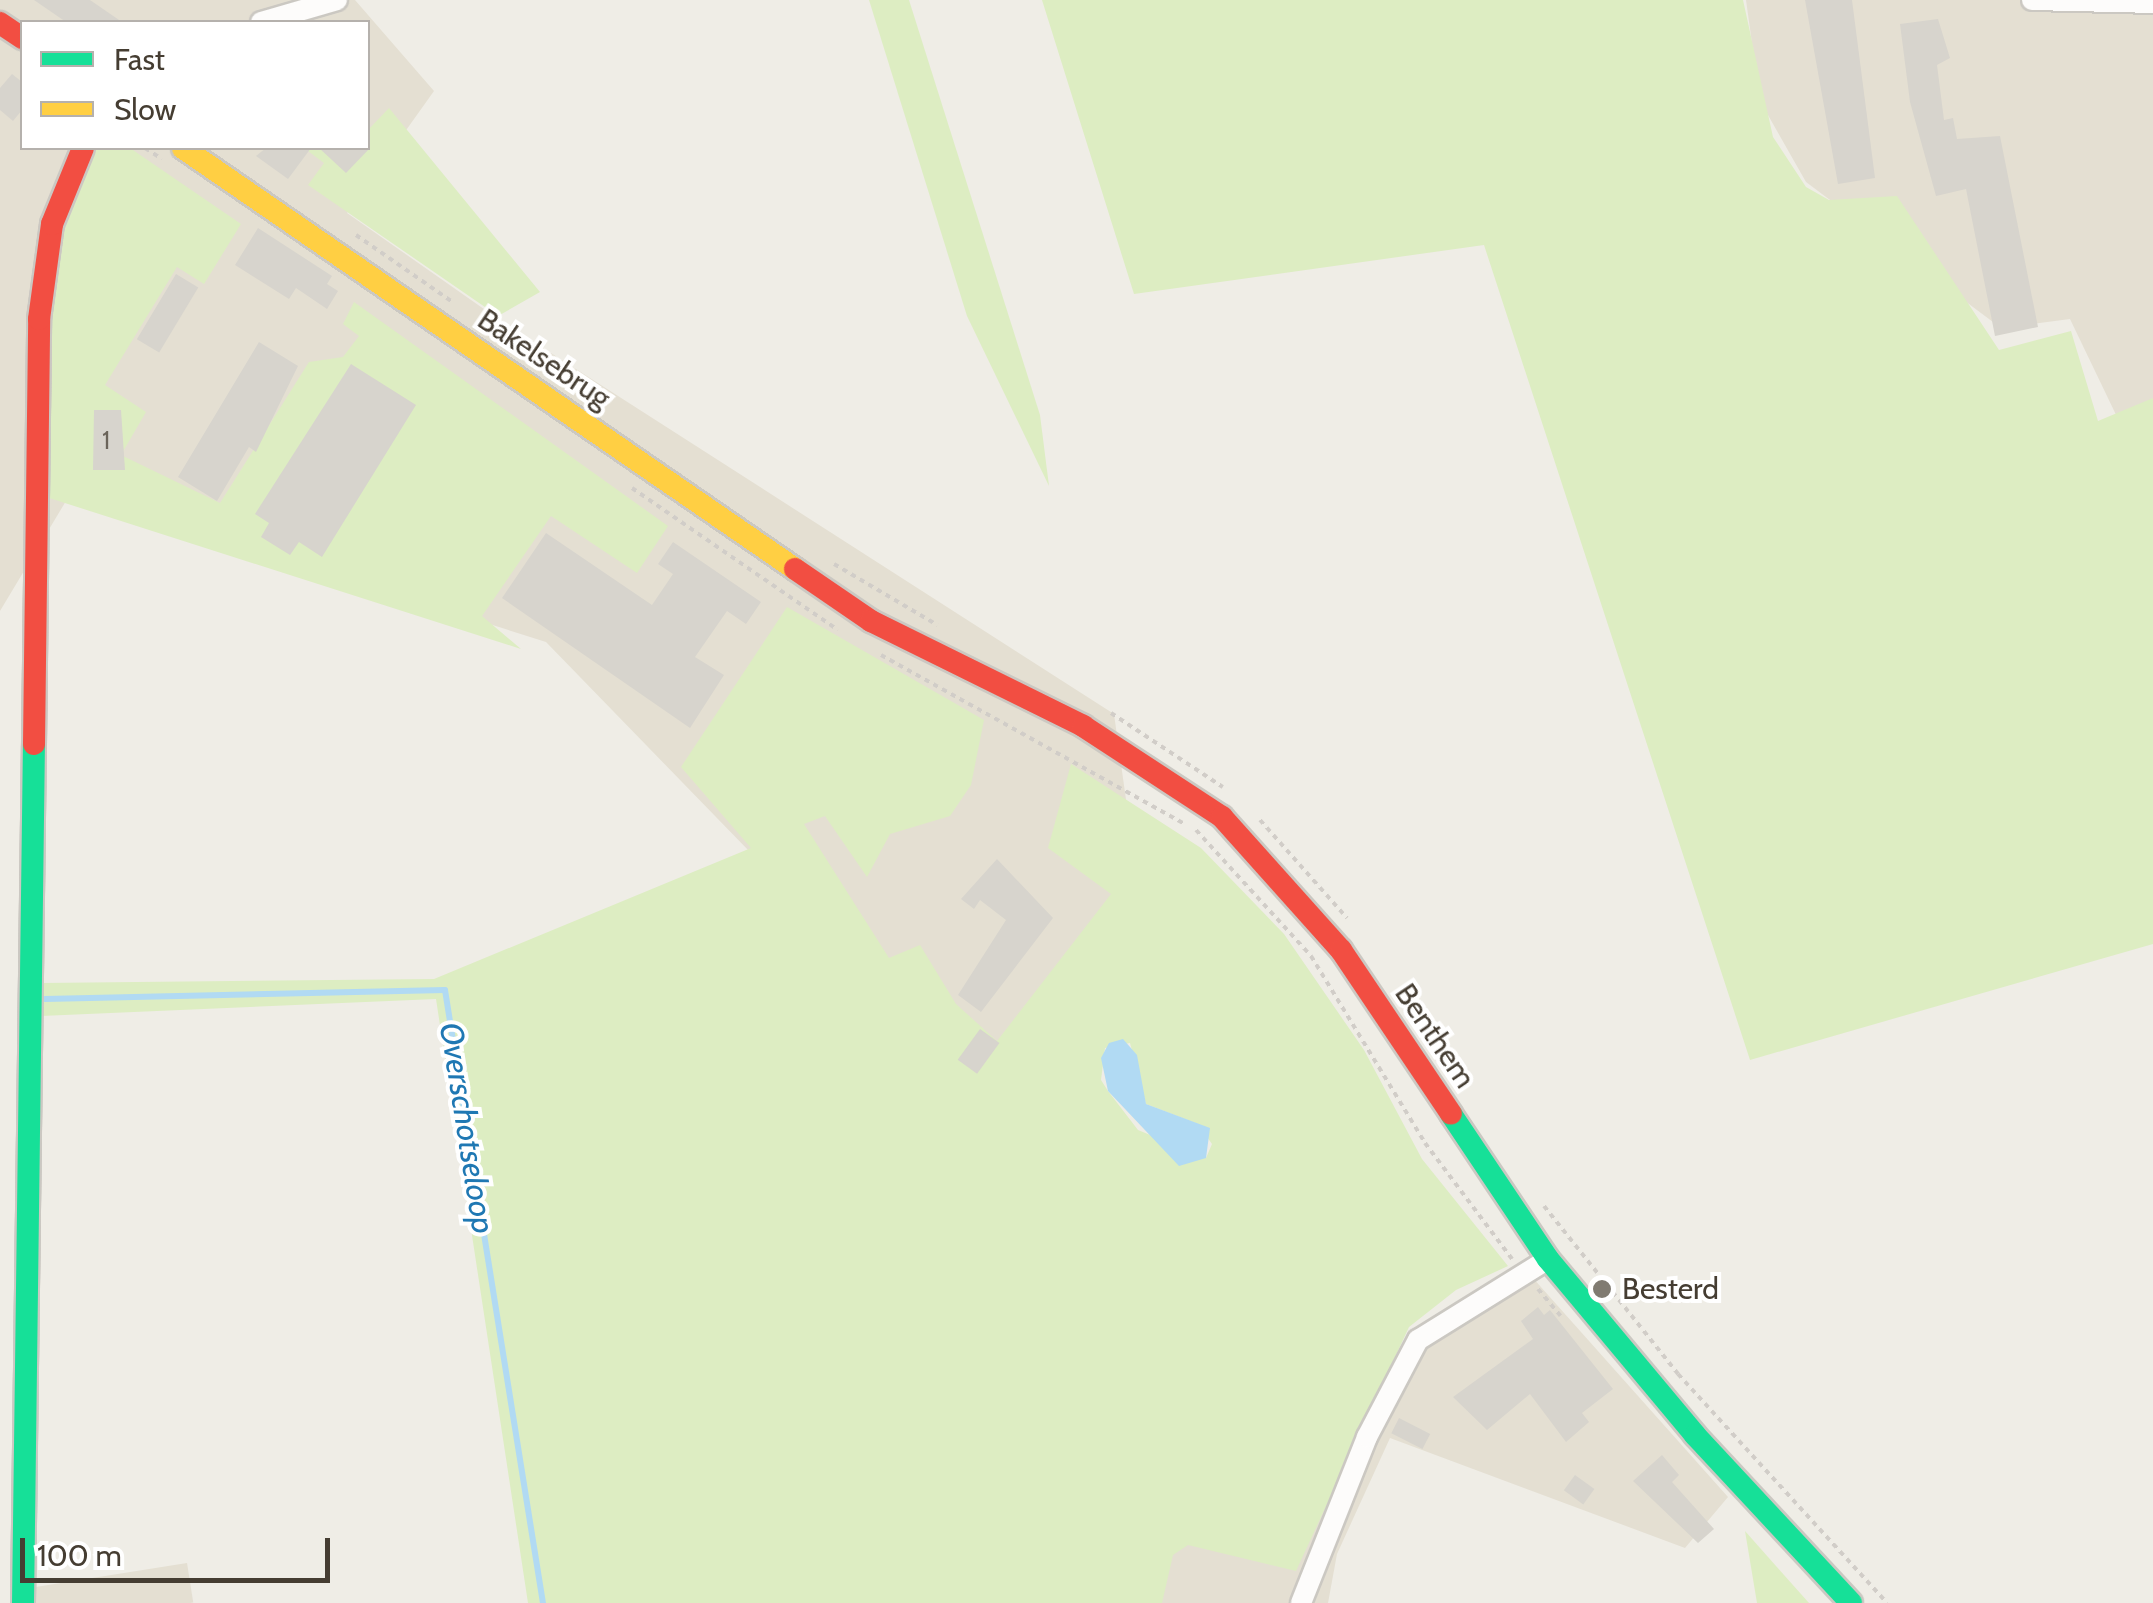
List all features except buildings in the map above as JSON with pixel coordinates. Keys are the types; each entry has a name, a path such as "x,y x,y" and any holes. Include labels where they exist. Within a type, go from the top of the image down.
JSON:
{"main road":[{"path":"23,1603 39,319 52,224 82,150"},
{"name":"Bakelsebrug","path":"186,150 871,621"},
{"name":"Benthem","path":"871,621 1083,726 1222,818 1341,950 1548,1260 1695,1435 1851,1603"}],"street":[{"path":"268,20 337,0"},
{"path":"2032,0 2153,3"},
{"path":"1301,1603 1367,1437 1418,1340 1548,1260"}],"path":[{"name":"Benthem","path":"865,646 1196,830 1311,956 1464,1202 1568,1323"}],"shaded area":[{"path":"0,0 355,0 434,91 347,213 501,321 1114,714 1138,885 988,1058 750,852 546,642 72,491 0,611"},
{"path":"1746,0 2153,0 2153,404 2119,421 2070,319 2001,328 1806,182 1760,101"},
{"path":"1532,1277 1728,1497 1685,1548 1390,1438 1337,1554 1328,1603 1139,1603 1160,1535 1293,1560 1423,1339"},
{"path":"187,1563 193,1603 17,1603 15,1590"}],"green space":[{"path":"869,0 909,0 1040,415 1049,486 967,316"},
{"path":"1042,0 1743,0 1773,137 1806,187 1829,200 1897,196 1999,350 2071,331 2098,421 2153,398 2153,944 1750,1060 1484,245 1134,294"},
{"path":"389,108 540,292 498,316 308,185 324,163 307,150 370,150 370,128"},
{"path":"95,150 133,150 241,224 204,284 177,267 105,385 146,412 121,455 220,503 309,362 343,357 359,336 343,324 354,302 668,526 637,573 551,516 482,616 521,649 43,496 49,270"},
{"path":"787,607 984,720 971,785 950,816 890,834 867,877 825,816 804,824 889,958 920,945 956,1004 997,1041 1111,894 1048,848 1071,764 1201,848 1284,934 1364,1050 1422,1159 1508,1266 1456,1290 1409,1327 1296,1571 1188,1545 1173,1555 1162,1603 528,1603 436,999 41,1016 41,983 434,979 751,848 681,767","holes":["1130,1043 1146,1104 1198,1124 1212,1144 1206,1158 1138,1130 1101,1080 1105,1048"]},
{"path":"1745,1531 1809,1603 1757,1603"}],"water":[{"path":"1123,1039 1137,1055 1146,1104 1210,1128 1206,1158 1179,1166 1108,1091 1101,1058 1109,1043"}],"waterway":[{"name":"Overschotseloop","path":"45,999 445,990 543,1603"}],"traffic: fast":[{"path":"23,1603 34,744"},
{"path":"1451,1114 1548,1259 1695,1435 1851,1603"}],"traffic: slow":[{"path":"186,150 795,569"}],"traffic: jam":[{"path":"0,23 20,37"},
{"path":"34,744 39,319 52,224 82,150"},
{"path":"795,569 871,621 1083,726 1222,817 1341,950 1451,1114"}],"place":[{"name":"Besterd","path":"1602,1289"}]}
